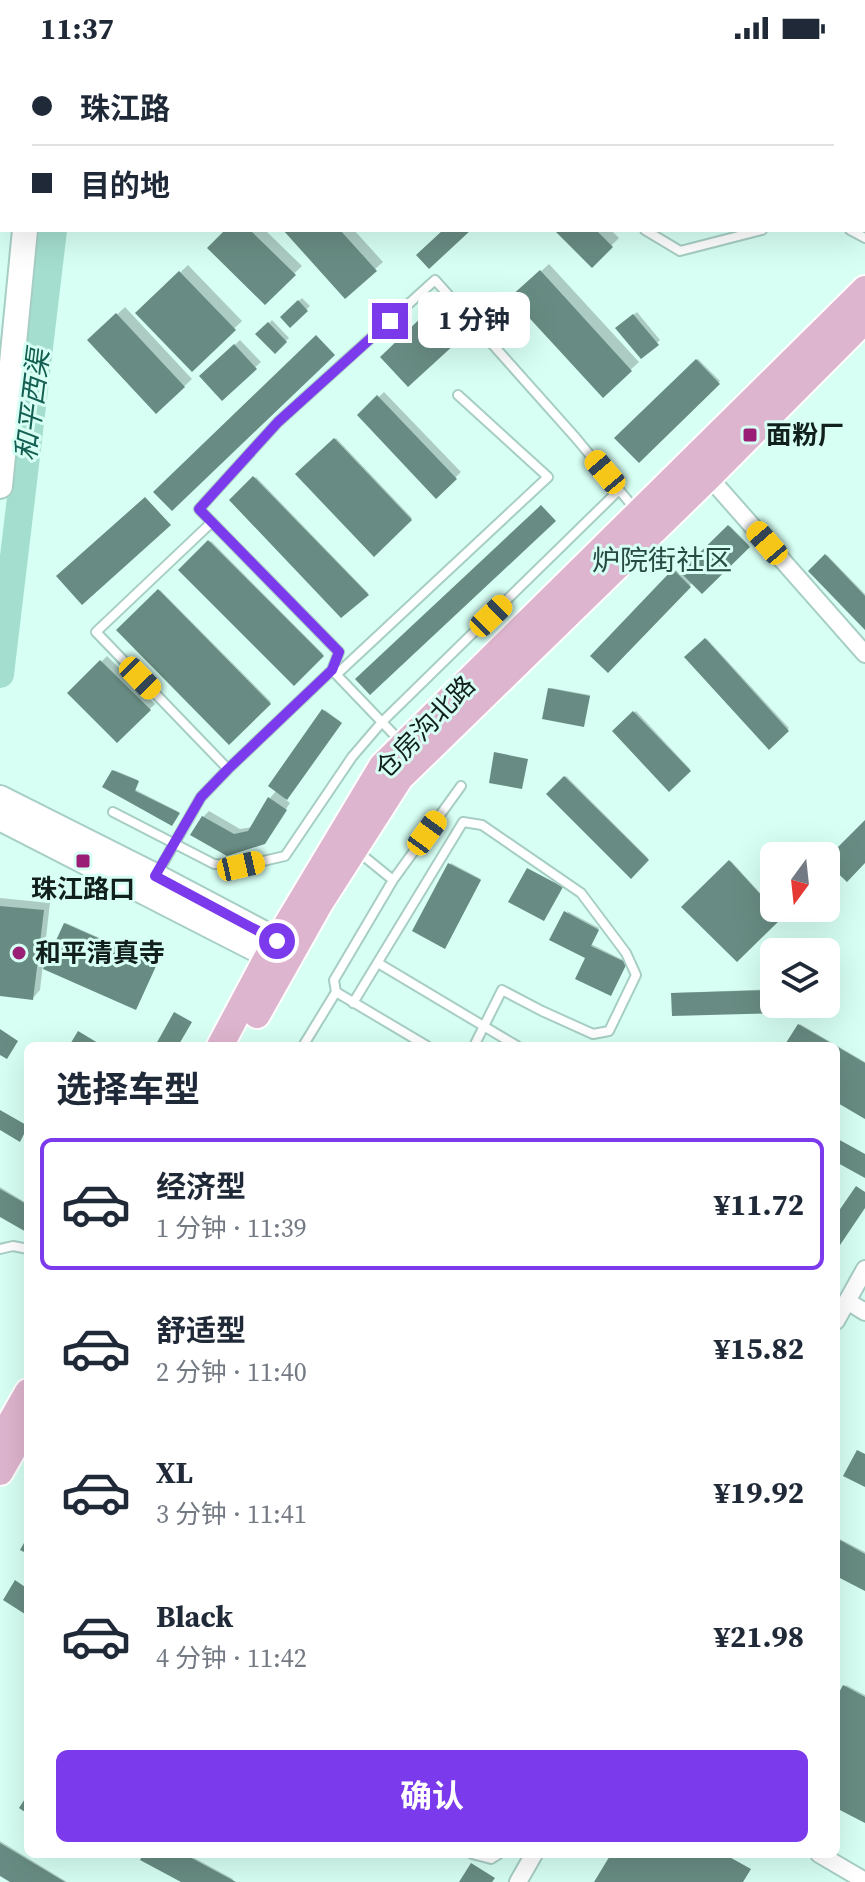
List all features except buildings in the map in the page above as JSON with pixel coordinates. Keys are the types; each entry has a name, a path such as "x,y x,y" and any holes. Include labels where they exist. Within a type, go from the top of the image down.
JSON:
{"main road":[{"name":"仓房沟北路","path":"223,1042 281,953 320,903 400,778 703,466 865,289"},
{"name":"仓房沟北路","path":"241,1042 281,953 382,766 638,513 703,466 865,320"},
{"path":"0,1441 24,1399"},
{"path":"0,1472 24,1431"}],"street":[{"path":"0,486 25,232"},
{"path":"703,466 865,654"},
{"path":"0,798 155,876 281,953"},
{"path":"0,818 281,953"},
{"path":"840,1314 865,1269"},
{"path":"847,1301 865,1312"},
{"path":"518,1882 532,1858"},
{"path":"826,1858 865,1881"}],"lane":[{"path":"648,232 680,251 754,232"},
{"path":"335,672 339,652 199,509 268,433 435,280 638,513"},
{"path":"155,876 201,797 228,769 548,477 458,395"},
{"path":"113,812 214,864 241,866 285,856 352,757 382,722 619,490"},
{"path":"212,522 96,632 228,769"},
{"path":"335,672 404,745"},
{"path":"305,1042 336,992 334,980 393,880 461,786"},
{"path":"353,1003 463,822 482,825 581,893 626,953 636,975 609,1031 593,1034 502,990 476,1042"},
{"path":"354,849 393,880"},
{"path":"378,963 510,1042"},
{"path":"336,992 420,1042"},
{"path":"0,1249 13,1246 24,1248"}],"waterway":[{"name":"和平西渠","path":"0,674 53,232"}],"place":[{"name":"面粉厂","path":"750,435"},
{"name":"珠江路口","path":"83,861"},
{"name":"和平清真寺","path":"19,953"}],"district":[{"name":"炉院街社区","path":"662,560"}],"route":[{"path":"277,941 155,876 201,797 332,670 339,652 199,509 278,422 390,321"}]}
